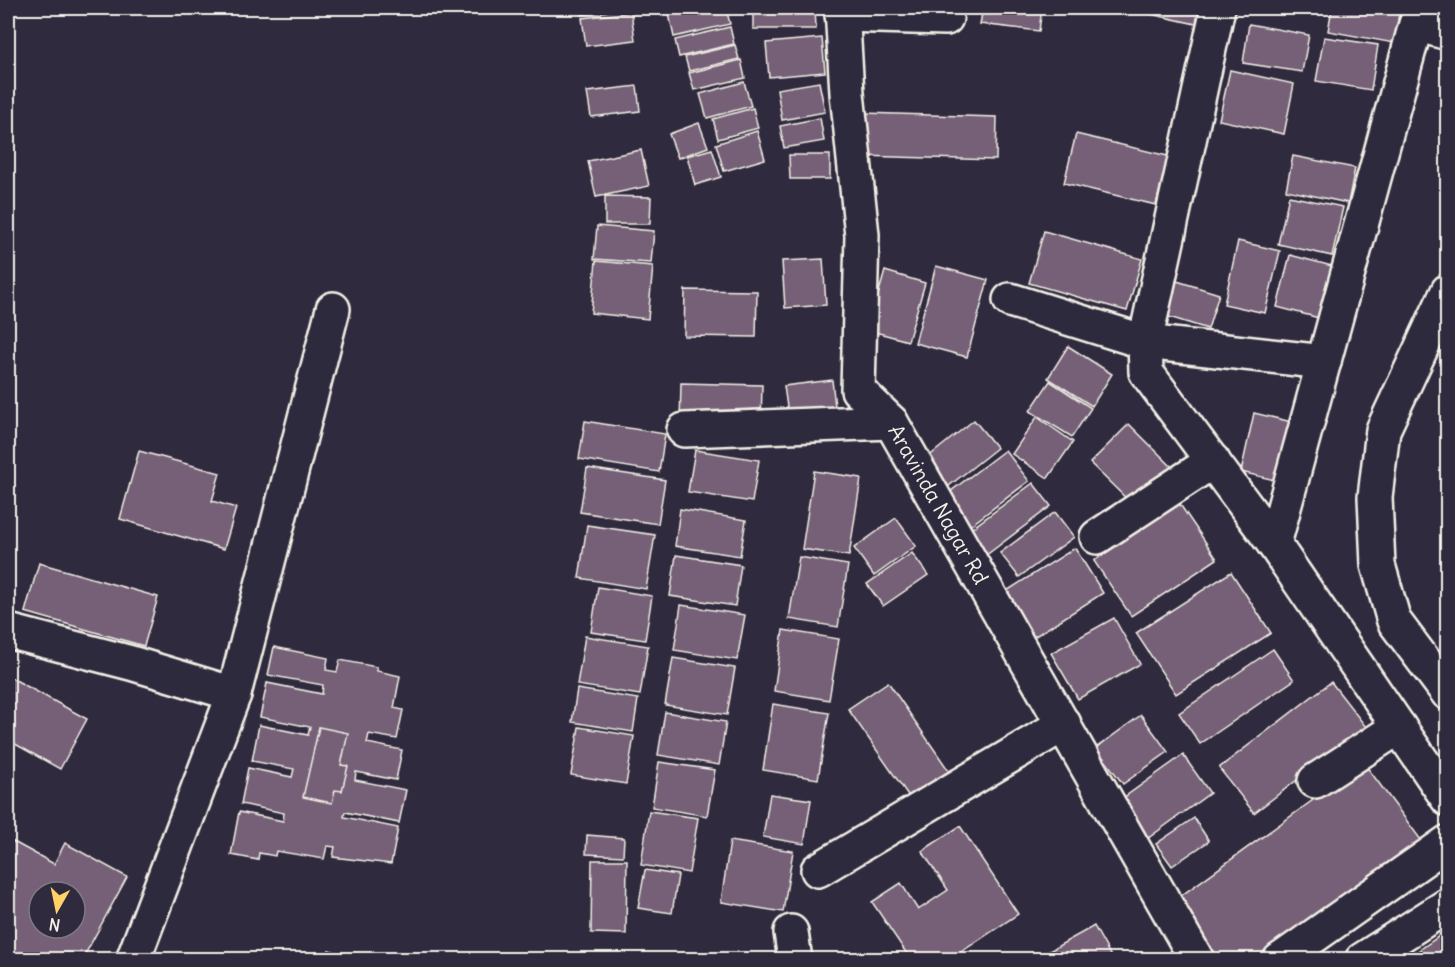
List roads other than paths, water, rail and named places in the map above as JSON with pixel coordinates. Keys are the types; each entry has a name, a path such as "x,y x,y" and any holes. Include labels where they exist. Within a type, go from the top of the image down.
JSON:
{"street":[{"path":"1218,8 1145,342 1146,372 1274,544 1448,799"},
{"path":"1274,544 1419,8"},
{"path":"842,11 946,18"},
{"name":"Aravinda Nagar Rd","path":"842,11 862,235 858,390 891,422 1197,960"},
{"path":"1410,44 1416,24 1448,33"},
{"path":"1444,681 1394,621 1378,565 1375,497 1383,430 1448,291"},
{"path":"1010,300 1145,342 1324,362"},
{"path":"133,960 234,694 333,309"},
{"path":"684,430 891,422"},
{"path":"1097,537 1213,461"},
{"path":"8,631 131,663 234,694"},
{"path":"818,870 1064,724"},
{"path":"1315,781 1399,728"},
{"path":"1280,960 1448,842"},
{"path":"1362,960 1448,905"}]}
